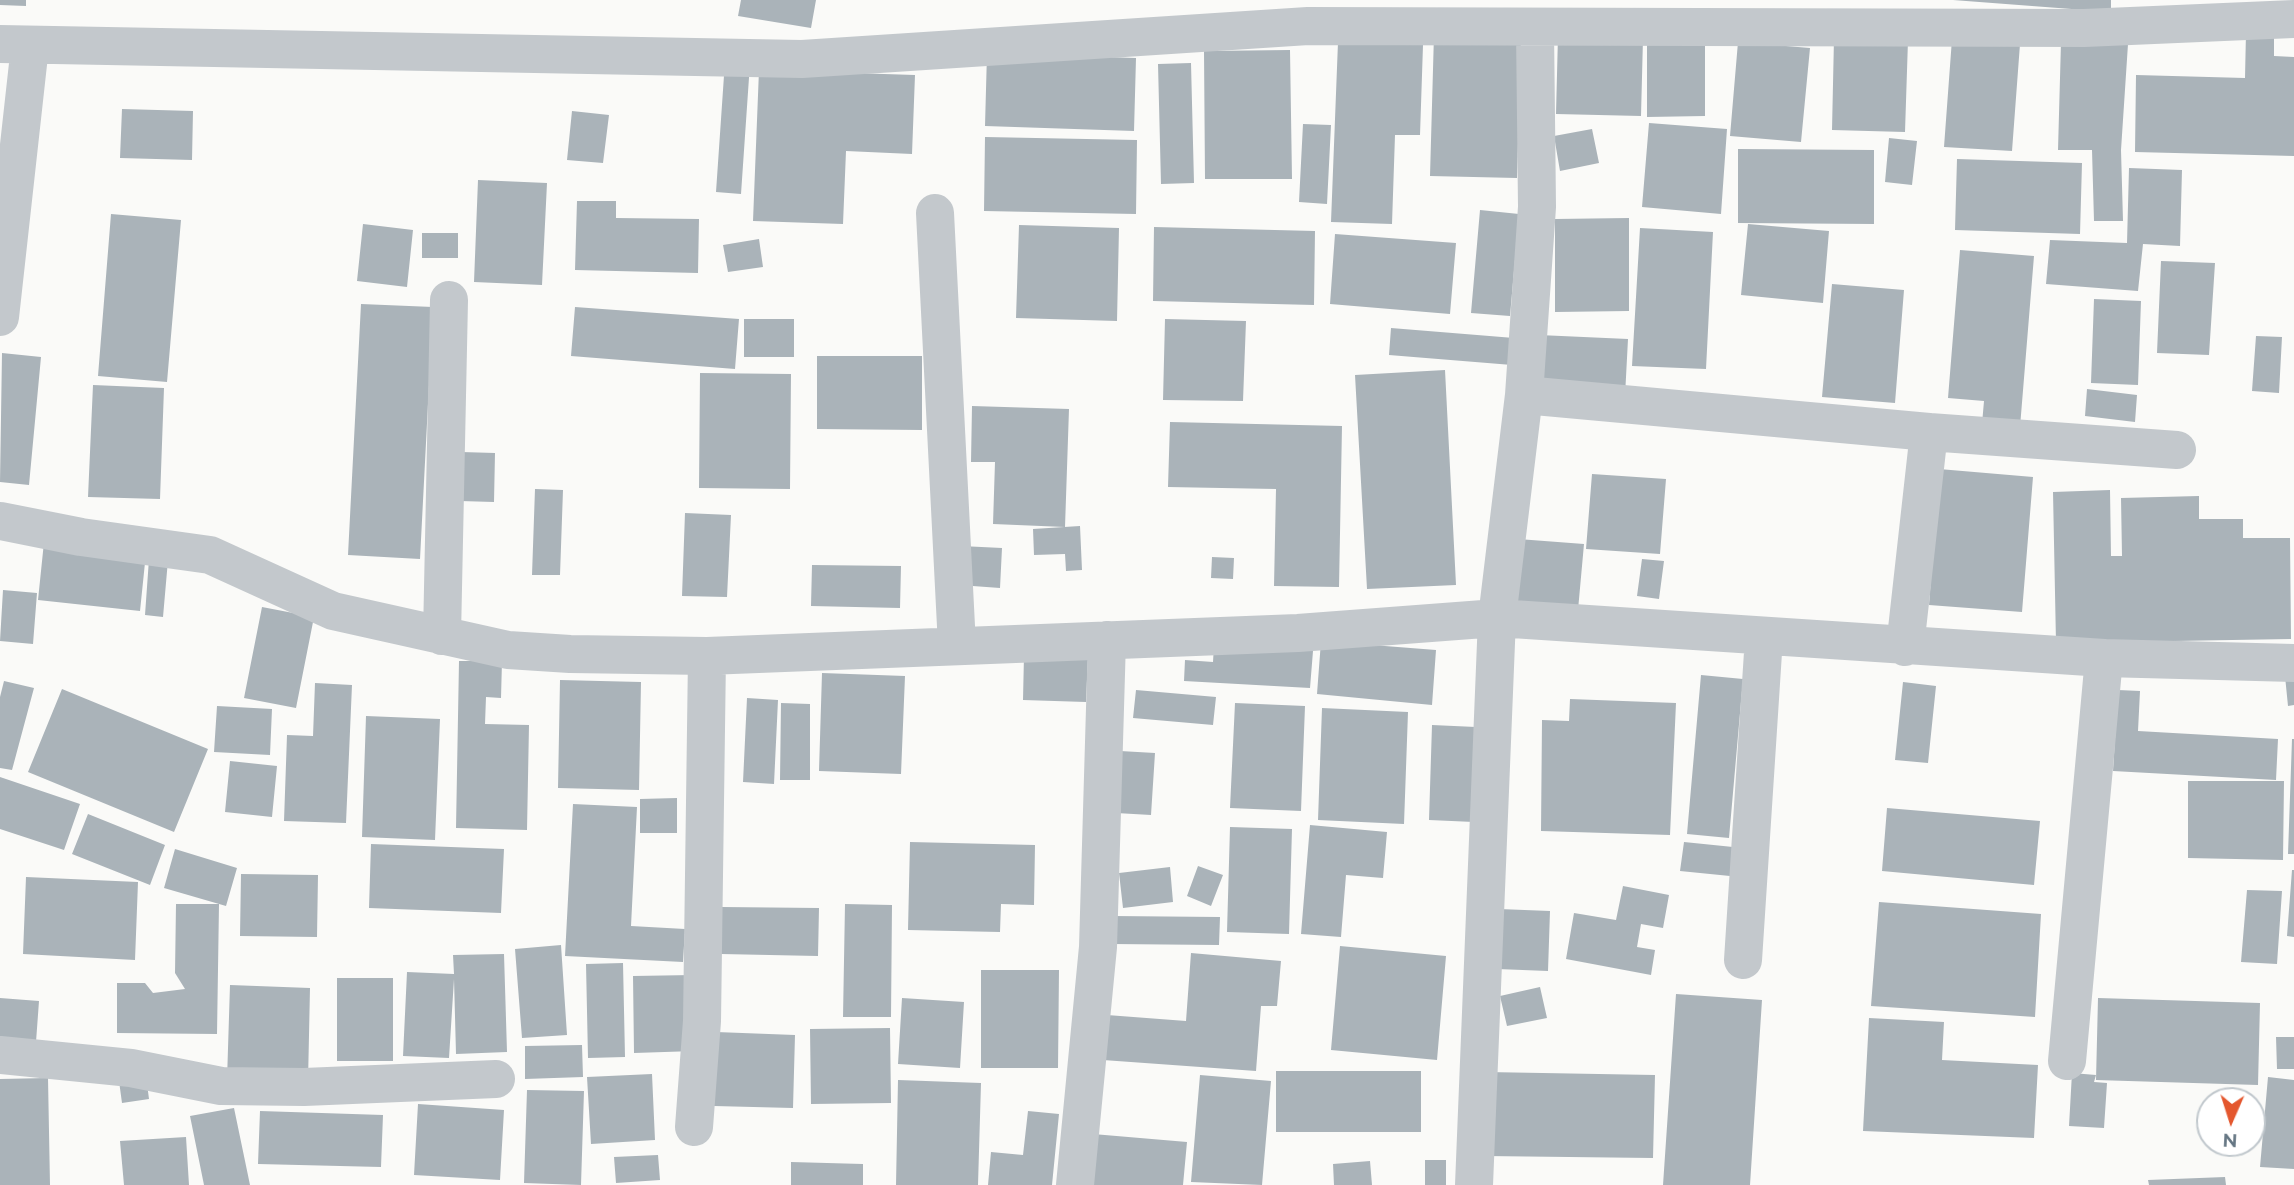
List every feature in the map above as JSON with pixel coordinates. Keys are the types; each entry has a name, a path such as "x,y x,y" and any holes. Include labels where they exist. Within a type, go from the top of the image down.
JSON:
{"street":[{"path":"0,317 15,45 802,59 1308,26 1535,29 2084,28 2294,19"},
{"path":"1474,1185 1497,618 1524,395 1537,207 1535,29"},
{"path":"935,213 957,646"},
{"path":"442,636 449,300"},
{"path":"1524,395 1929,432 2177,450"},
{"path":"1905,647 1929,432"},
{"path":"0,520 81,537 210,555 333,611 508,650 706,656 1298,633 1497,618 2104,659 2294,663"},
{"path":"1743,960 1764,636"},
{"path":"1075,1185 1098,947 1107,640"},
{"path":"694,1127 702,1021 706,656"},
{"path":"2067,1062 2104,659"},
{"path":"0,1055 131,1068 221,1086 304,1087 496,1079"}],"building":[{"path":"0,0 26,0 26,6 0,5"},
{"path":"741,0 816,0 811,28 738,16"},
{"path":"1953,0 2111,0 2111,12"},
{"path":"2246,32 2274,33 2274,56 2294,57 2294,156 2135,152 2136,75 2245,78"},
{"path":"1434,34 1521,37 1517,178 1430,176"},
{"path":"1558,35 1643,38 1641,116 1556,114"},
{"path":"1834,38 1908,40 1905,132 1832,130"},
{"path":"1952,39 2020,44 2012,151 1944,147"},
{"path":"1338,42 1423,45 1420,135 1395,135 1392,224 1331,222"},
{"path":"1738,42 1810,48 1801,142 1730,136"},
{"path":"2061,42 2128,44 2121,150 2123,221 2094,221 2092,150 2058,150"},
{"path":"1647,45 1705,45 1705,116 1647,117"},
{"path":"1290,50 1292,179 1205,179 1204,51"},
{"path":"987,53 1136,58 1134,131 985,126"},
{"path":"725,61 750,63 741,194 716,192"},
{"path":"1191,63 1194,183 1161,184 1158,64"},
{"path":"759,70 915,75 912,154 846,151 843,224 753,221"},
{"path":"122,109 193,111 192,160 120,158"},
{"path":"572,111 609,115 603,163 567,160"},
{"path":"1649,123 1727,129 1721,214 1642,207"},
{"path":"1303,124 1331,125 1327,204 1299,202"},
{"path":"1592,129 1599,163 1560,171 1554,136"},
{"path":"985,137 1137,140 1136,214 984,211"},
{"path":"1889,138 1917,141 1912,185 1885,182"},
{"path":"1738,149 1874,150 1874,224 1738,223"},
{"path":"1957,159 2082,163 2080,234 1955,230"},
{"path":"2129,168 2182,170 2180,246 2143,244 2138,291 2046,284 2050,240 2127,243"},
{"path":"478,180 547,183 542,285 474,282"},
{"path":"577,201 616,201 616,218 699,219 698,273 575,270"},
{"path":"1480,210 1519,214 1510,316 1471,313"},
{"path":"111,214 181,220 167,382 98,376"},
{"path":"1629,218 1629,311 1555,312 1555,219"},
{"path":"363,224 413,230 407,287 357,281"},
{"path":"1748,224 1829,231 1823,303 1741,295"},
{"path":"1019,225 1119,228 1117,321 1016,318"},
{"path":"1154,227 1315,231 1314,305 1153,301"},
{"path":"1640,228 1713,232 1706,369 1632,366"},
{"path":"422,233 458,233 458,258 422,258"},
{"path":"1335,234 1456,243 1450,314 1330,304"},
{"path":"759,239 763,267 728,272 723,245"},
{"path":"1960,250 2034,256 2020,427 1982,424 1984,401 1948,398"},
{"path":"2161,261 2215,263 2209,355 2157,353"},
{"path":"1832,284 1904,290 1895,403 1822,397"},
{"path":"2094,299 2141,301 2138,385 2091,383"},
{"path":"361,304 433,307 420,559 348,555"},
{"path":"575,307 739,319 735,369 571,356"},
{"path":"744,319 794,319 794,357 744,357"},
{"path":"1165,319 1246,321 1243,401 1163,400"},
{"path":"1391,328 1514,338 1512,365 1389,355"},
{"path":"1539,335 1628,339 1625,396 1536,391"},
{"path":"2256,336 2282,337 2279,393 2252,391"},
{"path":"2,353 41,357 29,485 0,482"},
{"path":"817,356 922,356 922,430 817,429"},
{"path":"1445,370 1456,585 1367,589 1355,375"},
{"path":"700,373 791,374 790,489 699,488"},
{"path":"93,385 164,388 160,499 88,497"},
{"path":"2087,389 2137,395 2135,422 2085,416"},
{"path":"972,406 1069,409 1065,527 993,524 995,462 971,462"},
{"path":"1170,422 1342,426 1339,587 1274,586 1276,489 1168,487"},
{"path":"461,452 495,453 494,502 460,501"},
{"path":"1939,469 2033,477 2022,612 1929,605"},
{"path":"1592,474 1666,479 1660,554 1586,549"},
{"path":"535,489 563,490 560,575 532,575"},
{"path":"2110,490 2111,556 2122,556 2121,498 2199,496 2199,519 2243,519 2243,538 2290,538 2291,639 2056,643 2053,492"},
{"path":"685,513 731,515 727,597 682,596"},
{"path":"1080,526 1082,570 1066,571 1065,554 1034,555 1033,529"},
{"path":"1518,539 1584,544 1578,610 1513,604"},
{"path":"44,542 146,553 140,611 38,600"},
{"path":"961,546 1002,548 1000,588 959,585"},
{"path":"1212,557 1234,558 1233,579 1211,578"},
{"path":"149,559 168,560 163,617 145,615"},
{"path":"1642,559 1664,561 1659,599 1637,596"},
{"path":"812,565 901,566 900,608 811,606"},
{"path":"3,590 37,593 33,644 0,641"},
{"path":"262,607 314,617 296,708 244,698"},
{"path":"1321,641 1436,650 1432,705 1317,694"},
{"path":"1214,645 1313,651 1310,688 1184,681 1185,660 1213,662"},
{"path":"1024,655 1088,657 1086,702 1023,700"},
{"path":"459,661 502,661 501,698 486,697 485,724 529,725 527,830 456,828"},
{"path":"822,673 905,676 901,774 819,771"},
{"path":"1701,675 1743,679 1729,838 1687,834"},
{"path":"2294,675 2294,705 2288,706 2285,676"},
{"path":"560,680 641,682 639,790 558,788"},
{"path":"4,681 34,688 12,770 0,768 0,697"},
{"path":"1903,682 1936,686 1928,763 1895,760"},
{"path":"315,683 352,685 346,823 284,821 287,735 313,736"},
{"path":"62,689 208,749 174,832 28,772"},
{"path":"1136,690 1216,697 1213,725 1133,718"},
{"path":"2118,690 2140,691 2138,731 2278,739 2276,780 2113,771"},
{"path":"747,698 778,700 774,784 743,782"},
{"path":"1570,699 1676,703 1670,835 1541,831 1542,720 1569,721"},
{"path":"781,703 810,704 810,780 780,780"},
{"path":"1235,703 1305,706 1301,811 1230,808"},
{"path":"217,706 272,709 270,755 214,752"},
{"path":"1322,708 1408,712 1404,824 1318,820"},
{"path":"366,716 440,719 435,840 362,837"},
{"path":"1432,725 1476,727 1474,822 1429,820"},
{"path":"2292,739 2294,854 2288,854"},
{"path":"1120,751 1155,753 1151,815 1116,813"},
{"path":"230,761 277,766 272,817 225,812"},
{"path":"0,777 80,804 64,850 0,829"},
{"path":"2188,781 2284,781 2283,860 2188,858"},
{"path":"677,798 677,833 640,833 640,799"},
{"path":"573,804 637,807 631,926 685,929 683,962 565,956"},
{"path":"1887,808 2040,821 2034,885 1882,871"},
{"path":"88,814 165,845 150,885 72,854"},
{"path":"1310,825 1387,832 1383,878 1346,875 1341,937 1301,934"},
{"path":"1230,827 1292,829 1289,934 1227,932"},
{"path":"910,842 1035,845 1034,905 1001,904 1000,932 908,930"},
{"path":"1684,842 1733,847 1730,876 1680,871"},
{"path":"371,844 504,849 501,913 369,908"},
{"path":"175,849 237,868 226,906 164,888"},
{"path":"1198,866 1223,875 1211,906 1187,896"},
{"path":"1170,867 1173,902 1123,908 1119,873"},
{"path":"2294,870 2294,937 2287,936"},
{"path":"241,874 318,875 317,937 240,936"},
{"path":"26,877 138,882 135,960 23,954"},
{"path":"1623,886 1669,895 1663,928 1641,924 1637,947 1655,950 1651,975 1566,959 1574,913 1616,920"},
{"path":"2247,890 2282,891 2277,964 2241,962"},
{"path":"1879,902 2041,914 2035,1017 1871,1006"},
{"path":"176,904 219,904 217,1034 117,1033 117,983 145,983 153,993 185,989 175,973"},
{"path":"845,904 892,905 891,1017 843,1017"},
{"path":"722,907 819,908 818,956 721,954"},
{"path":"1499,909 1550,911 1548,971 1497,969"},
{"path":"1112,916 1220,917 1219,945 1112,944"},
{"path":"561,945 567,1035 522,1038 515,949"},
{"path":"1340,946 1446,956 1437,1060 1331,1050"},
{"path":"1191,953 1281,961 1277,1006 1261,1006 1256,1071 1103,1060 1107,1015 1186,1021"},
{"path":"504,954 507,1052 456,1054 454,979 449,1058 403,1056 407,972 454,974 453,955"},
{"path":"623,963 625,1057 588,1058 586,964"},
{"path":"981,970 1059,970 1058,1068 981,1068"},
{"path":"693,975 695,1051 634,1053 633,976"},
{"path":"337,978 393,978 393,1061 337,1061"},
{"path":"230,985 310,988 308,1082 227,1080"},
{"path":"1540,987 1547,1018 1507,1026 1500,996"},
{"path":"1676,994 1762,1000 1750,1185 1663,1185"},
{"path":"0,998 39,1001 36,1042 0,1039"},
{"path":"902,998 964,1002 960,1068 898,1064"},
{"path":"2098,998 2260,1003 2258,1085 2096,1080"},
{"path":"1869,1018 1944,1022 1942,1060 2038,1065 2034,1138 1863,1131"},
{"path":"890,1028 891,1103 811,1104 810,1029"},
{"path":"716,1032 795,1035 793,1108 714,1106"},
{"path":"2276,1037 2294,1037 2294,1069 2277,1069"},
{"path":"582,1045 583,1077 525,1079 525,1046"},
{"path":"1276,1071 1421,1071 1421,1132 1276,1132"},
{"path":"1486,1072 1655,1075 1653,1158 1485,1156"},
{"path":"2072,1073 2096,1075 2094,1082 2107,1083 2104,1128 2069,1126"},
{"path":"652,1074 655,1140 591,1144 587,1077"},
{"path":"1200,1075 1271,1081 1262,1185 1191,1182"},
{"path":"146,1076 149,1099 122,1103 119,1081"},
{"path":"2268,1077 2294,1080 2294,1169 2260,1167 2261,1157 2266,1157"},
{"path":"48,1078 50,1185 0,1185 0,1079"},
{"path":"898,1080 981,1083 978,1185 896,1185"},
{"path":"527,1090 584,1091 581,1185 524,1183"},
{"path":"418,1104 504,1110 500,1180 414,1175"},
{"path":"234,1108 250,1185 204,1185 190,1116"},
{"path":"260,1111 383,1115 381,1167 258,1164"},
{"path":"1028,1111 1059,1114 1052,1185 988,1185 991,1152 1023,1155"},
{"path":"1093,1134 1187,1142 1183,1185 1089,1185"},
{"path":"186,1137 189,1185 124,1185 120,1141"},
{"path":"658,1155 660,1180 616,1183 614,1157"},
{"path":"1425,1160 1446,1160 1446,1185 1425,1185"},
{"path":"1370,1161 1372,1185 1334,1185 1333,1164"},
{"path":"791,1162 863,1164 863,1185 791,1185"},
{"path":"2225,1177 2226,1185 2149,1185 2148,1180"}]}
